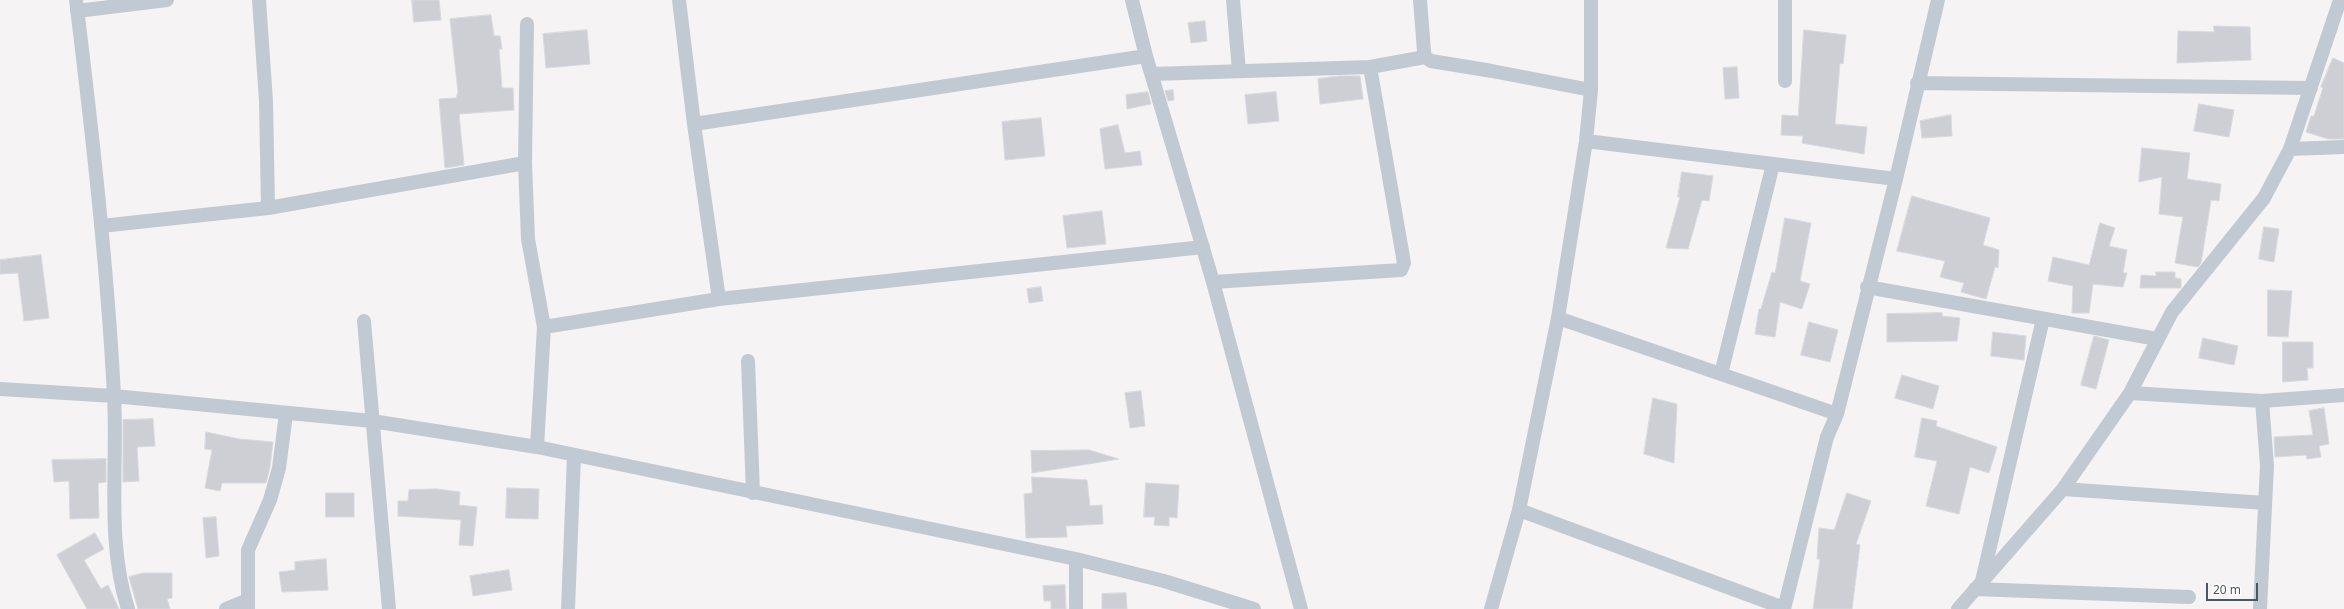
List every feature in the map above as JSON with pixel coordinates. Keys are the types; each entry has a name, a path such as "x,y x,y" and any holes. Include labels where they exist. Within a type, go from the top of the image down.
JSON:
{"street":[{"path":"128,609 116,552 114,396 101,226 77,5 168,0"},
{"path":"259,0 266,101 268,208"},
{"path":"679,0 694,124 719,299"},
{"path":"1132,0 1146,56 1213,282 1301,609"},
{"path":"1232,0 1239,71"},
{"path":"1420,0 1426,57 1431,62 1492,71 1591,90"},
{"path":"1491,609 1519,510 1558,318 1586,141 1591,90 1591,0"},
{"path":"1785,0 1785,82"},
{"path":"1519,510 1784,608 1827,437 1837,414 1867,287 1896,179 1917,83 1938,0"},
{"path":"1958,609 2063,489 2130,393 2172,312 2264,198 2290,149 2340,0"},
{"path":"527,24 525,163 528,239 544,327 537,448"},
{"path":"694,124 1146,56"},
{"path":"1152,74 1370,67 1426,57"},
{"path":"1213,282 1400,270 1404,263 1370,67"},
{"path":"1917,83 2311,88"},
{"path":"1586,141 1896,179"},
{"path":"2290,149 2344,147"},
{"path":"101,226 268,208 525,163"},
{"path":"1721,374 1773,164"},
{"path":"544,327 719,299 1203,247"},
{"path":"1867,287 2157,339"},
{"path":"1558,318 1837,414"},
{"path":"1978,585 2043,319"},
{"path":"364,321 389,609"},
{"path":"748,361 753,493"},
{"path":"0,388 114,396 372,422 537,448 1076,559 1164,581 1254,609"},
{"path":"2130,393 2262,401 2344,395"},
{"path":"2260,609 2267,466 2262,401"},
{"path":"226,609 248,604 248,550 272,494 279,468 286,414"},
{"path":"568,609 574,456"},
{"path":"2063,489 2264,504"},
{"path":"1076,559 1076,609"},
{"path":"1978,585 2188,597"}],"building":[{"path":"412,0 439,0 441,20 414,22"},
{"path":"491,15 494,36 500,36 502,49 499,49 502,88 513,88 514,110 459,114 464,165 445,168 439,99 456,98 458,92 450,19"},
{"path":"1205,21 1207,41 1191,43 1188,23"},
{"path":"2214,26 2250,27 2251,60 2177,63 2178,31 2214,32"},
{"path":"587,30 590,64 546,68 543,34"},
{"path":"1804,30 1846,35 1843,64 1840,63 1835,124 1867,127 1864,154 1802,143 1803,136 1781,135 1782,115 1798,116"},
{"path":"2333,58 2344,63 2344,139 2328,139 2306,132 2311,116 2314,116 2323,88 2321,87"},
{"path":"1737,67 1739,98 1725,99 1723,68"},
{"path":"1339,76 1360,76 1363,99 1320,104 1318,79"},
{"path":"1173,90 1174,100 1168,101 1165,91"},
{"path":"1148,92 1151,104 1127,109 1126,95"},
{"path":"1276,92 1279,121 1248,124 1245,95"},
{"path":"2199,104 2234,110 2229,137 2194,131"},
{"path":"1951,115 1952,136 1922,138 1920,121"},
{"path":"1041,118 1045,156 1005,160 1002,122"},
{"path":"1118,125 1125,153 1140,151 1142,165 1105,169 1100,129"},
{"path":"2142,148 2190,153 2187,179 2221,184 2219,201 2211,200 2201,263 2198,267 2175,263 2183,217 2159,214 2162,177 2139,182"},
{"path":"1682,172 1713,176 1709,201 1702,200 1688,249 1666,248 1680,197 1678,197"},
{"path":"1912,196 1990,218 1983,245 1999,250 1998,268 1995,267 1986,299 1961,292 1964,283 1940,277 1945,261 1897,251"},
{"path":"1102,211 1106,244 1067,248 1063,216"},
{"path":"1785,218 1811,223 1800,281 1810,284 1802,309 1780,302 1775,337 1755,334 1759,309 1761,309 1772,272 1775,273"},
{"path":"2100,223 2115,228 2109,246 2127,250 2123,273 2127,273 2123,287 2093,284 2089,313 2072,313 2073,286 2048,281 2053,257 2089,265"},
{"path":"2264,227 2279,229 2274,262 2259,259"},
{"path":"41,255 49,318 24,321 18,273 0,274 0,260"},
{"path":"2156,272 2175,272 2175,278 2181,279 2181,288 2140,288 2141,275 2156,276"},
{"path":"1041,287 1043,301 1029,303 1027,289"},
{"path":"2268,290 2292,291 2288,337 2268,336"},
{"path":"1942,313 1942,316 1960,318 1957,341 1887,342 1887,314"},
{"path":"1809,322 1838,330 1830,362 1801,355"},
{"path":"1993,332 2026,336 2024,360 1991,356"},
{"path":"2094,336 2109,340 2096,389 2081,385"},
{"path":"2203,338 2238,346 2234,365 2199,358"},
{"path":"2283,342 2313,342 2313,368 2307,368 2308,380 2283,382"},
{"path":"1902,375 1939,386 1933,409 1895,398"},
{"path":"1141,391 1145,426 1130,428 1125,393"},
{"path":"1653,398 1677,404 1674,463 1644,454"},
{"path":"2324,408 2329,444 2319,446 2321,457 2307,459 2306,455 2275,457 2274,437 2313,435 2309,411"},
{"path":"1922,418 1937,421 1936,426 1997,447 1989,473 1970,467 1959,514 1926,506 1937,461 1915,457"},
{"path":"153,419 155,446 137,447 139,481 123,482 123,420"},
{"path":"206,432 239,439 273,442 270,467 266,483 222,483 220,491 205,488 212,450 205,449"},
{"path":"1089,450 1119,459 1032,473 1031,451"},
{"path":"106,459 106,482 98,483 99,518 70,519 69,481 54,482 52,460"},
{"path":"1032,477 1087,480 1090,506 1102,505 1103,524 1066,526 1067,537 1026,538 1024,494 1032,493"},
{"path":"1146,483 1179,485 1177,518 1169,517 1169,526 1154,525 1155,517 1144,517"},
{"path":"507,488 539,489 538,519 506,518"},
{"path":"437,489 460,492 459,505 477,507 473,546 459,545 461,520 398,516 398,501 408,501 409,490"},
{"path":"326,493 354,493 354,517 326,517"},
{"path":"1847,493 1871,501 1856,544 1860,545 1852,609 1813,609 1820,559 1817,559 1819,528 1834,530"},
{"path":"216,517 219,556 206,558 203,518"},
{"path":"95,533 104,549 84,560 101,589 108,585 119,609 87,609 57,555"},
{"path":"326,559 328,590 282,592 279,572 295,570 295,562"},
{"path":"509,570 512,590 473,596 470,576"},
{"path":"143,573 172,573 172,598 167,599 170,609 138,609 129,577"},
{"path":"1065,585 1066,609 1051,609 1051,601 1044,601 1043,586"},
{"path":"1126,593 1127,609 1102,609 1102,594"}]}
